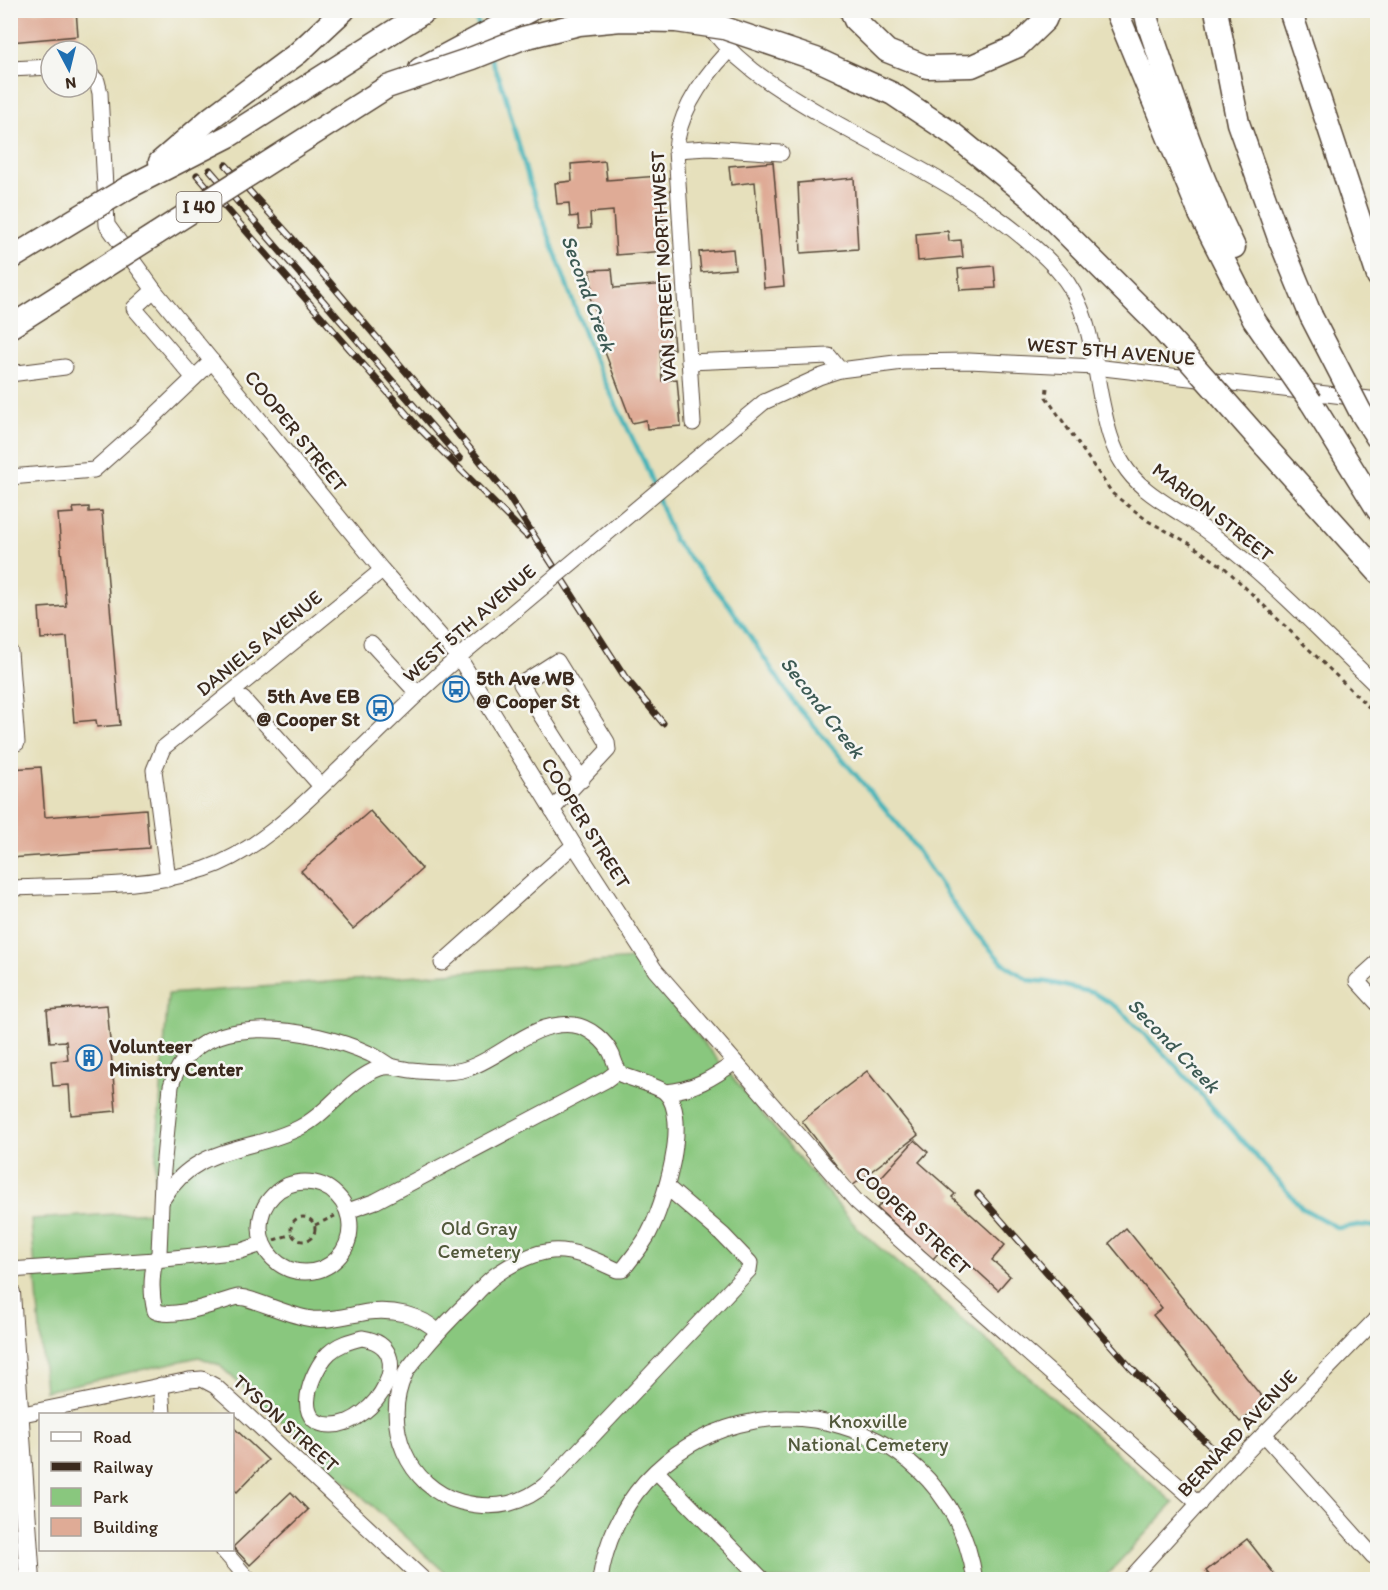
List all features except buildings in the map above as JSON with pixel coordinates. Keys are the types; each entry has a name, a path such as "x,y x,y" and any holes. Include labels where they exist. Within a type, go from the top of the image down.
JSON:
{"highway":[{"path":"129,187 212,117 298,53 344,10"},
{"name":"I 40","path":"10,259 129,187 230,136 427,10"},
{"name":"I 40","path":"10,327 387,87 530,10"},
{"path":"851,10 855,20 887,51 927,67 972,66 1018,46 1045,20 1049,10"},
{"path":"1116,10 1200,214 1261,320 1377,510"},
{"path":"1145,10 1189,139 1261,320"},
{"path":"1216,10 1238,123 1279,238 1311,316 1377,439"},
{"path":"1288,10 1377,276"},
{"path":"387,87 473,58 523,38 579,24 621,20 676,21 724,28 795,52 893,94 954,134 1030,197 1158,325 1377,572"}],"main road":[{"path":"10,1293 13,1377 18,1415 30,1580"}],"street":[{"name":"MARION STREET","path":"697,10 728,51 761,76 801,102 956,191 1001,221 1034,247 1073,291 1090,339 1113,445 1124,465 1138,483 1156,499 1206,530 1255,570 1377,687"},
{"name":"VAN STREET NORTHWEST","path":"693,423 677,136 698,90 712,68 728,51"},
{"path":"10,69 39,68"},
{"name":"COOPER STREET","path":"99,89 107,225 154,290 382,570 458,656 552,810 655,970 857,1202 1199,1504"},
{"path":"676,150 708,148 781,153"},
{"path":"154,290 134,308 194,378"},
{"path":"688,362 829,356 840,370"},
{"path":"10,477 94,470 212,361"},
{"name":"WEST 5TH AVENUE","path":"10,888 168,879 206,869 248,847 277,826 321,786 458,656 765,402 819,377 840,370 879,364 969,361 1095,367 1377,400"},
{"path":"10,374 65,367"},
{"name":"DANIELS AVENUE","path":"168,879 154,770 163,748 382,570"},
{"path":"371,643 418,694"},
{"path":"10,652 17,743 10,744"},
{"path":"552,810 582,780 608,750 607,742 557,661 521,684 582,780"},
{"path":"243,699 321,786"},
{"path":"442,963 574,845"},
{"path":"1377,962 1357,981 1377,1004"},
{"path":"162,1200 178,1180 202,1162 224,1152 301,1127 357,1082 380,1068 390,1066 411,1070 462,1070 548,1028 569,1025 584,1028 606,1045 618,1071 665,1092 671,1100 676,1122 668,1188 649,1234 622,1270 561,1251 538,1255 515,1264 495,1276 438,1332 394,1386 362,1413 345,1423 320,1424 313,1418 309,1409 308,1390 314,1374 329,1353 345,1342 362,1338 374,1340 382,1345 387,1352 394,1386 397,1398 400,1445 418,1475 428,1485 450,1499 485,1506 510,1504 536,1494 749,1270 750,1263 723,1234 668,1188"},
{"path":"390,1066 373,1055 355,1048 290,1032 254,1029 230,1033 209,1041 184,1061 174,1076 171,1086 159,1253 155,1260 155,1311 160,1313 183,1312 227,1300 245,1298 311,1319 345,1317 367,1312 411,1315 426,1322 438,1332"},
{"path":"665,1092 682,1090 705,1082 735,1062"},
{"path":"348,1211 376,1201 618,1071"},
{"path":"302,1182 316,1183 330,1189 340,1198 348,1211 351,1225 344,1252 334,1263 322,1270 308,1273 280,1266 270,1257 262,1244 259,1230 260,1216 271,1198 288,1185 302,1182"},
{"path":"10,1270 155,1260 241,1251 262,1244"},
{"name":"BERNARD AVENUE","path":"1129,1580 1264,1434 1377,1317"},
{"name":"TYSON STREET","path":"18,1415 161,1385 202,1379 214,1386 253,1419 424,1580"},
{"path":"161,1385 163,1413"},
{"path":"600,1580 610,1541 622,1515 637,1492 674,1455 715,1432 749,1422 784,1418 808,1419 854,1429 896,1451 931,1482 957,1521 966,1543 975,1580"},
{"path":"1264,1434 1373,1556 1377,1552"},
{"path":"656,1471 763,1580"},
{"path":"224,1551 249,1580"}],"path":[{"path":"1047,388 1046,397 1113,494 1148,521 1189,543 1226,568 1377,716"},
{"path":"315,1225 348,1211"},
{"path":"302,1216 310,1218 315,1225 315,1233 306,1240 298,1239 291,1230 292,1223 302,1216"}],"green space":[{"name":"Old Gray Cemetery","path":"634,959 858,1229 1174,1503 1103,1579 452,1579 219,1365 199,1357 45,1391 31,1219 152,1212 168,994"}],"waterway":[{"name":"Second Creek","path":"473,10 480,29"},
{"name":"Second Creek","path":"491,59 504,91 529,181 593,357 645,464 674,540 729,605 795,704 903,830 968,925 1003,963 1028,980 1048,982 1094,993 1118,1008 1174,1064 1302,1208 1338,1228 1360,1225 1378,1227"}],"railway":[{"path":"226,165 292,238 507,494 625,677 663,723"},
{"path":"210,170 460,459"},
{"path":"197,175 419,428 527,536"},
{"path":"978,1194 1131,1368 1212,1448"}],"place":[{"name":"5th Ave WB @ Cooper St","path":"456,689"},
{"name":"5th Ave EB @ Cooper St","path":"380,708"},
{"name":"Volunteer Ministry Center","path":"89,1058"}],"park label":[{"name":"Knoxville National Cemetery","path":"868,1432"}]}
